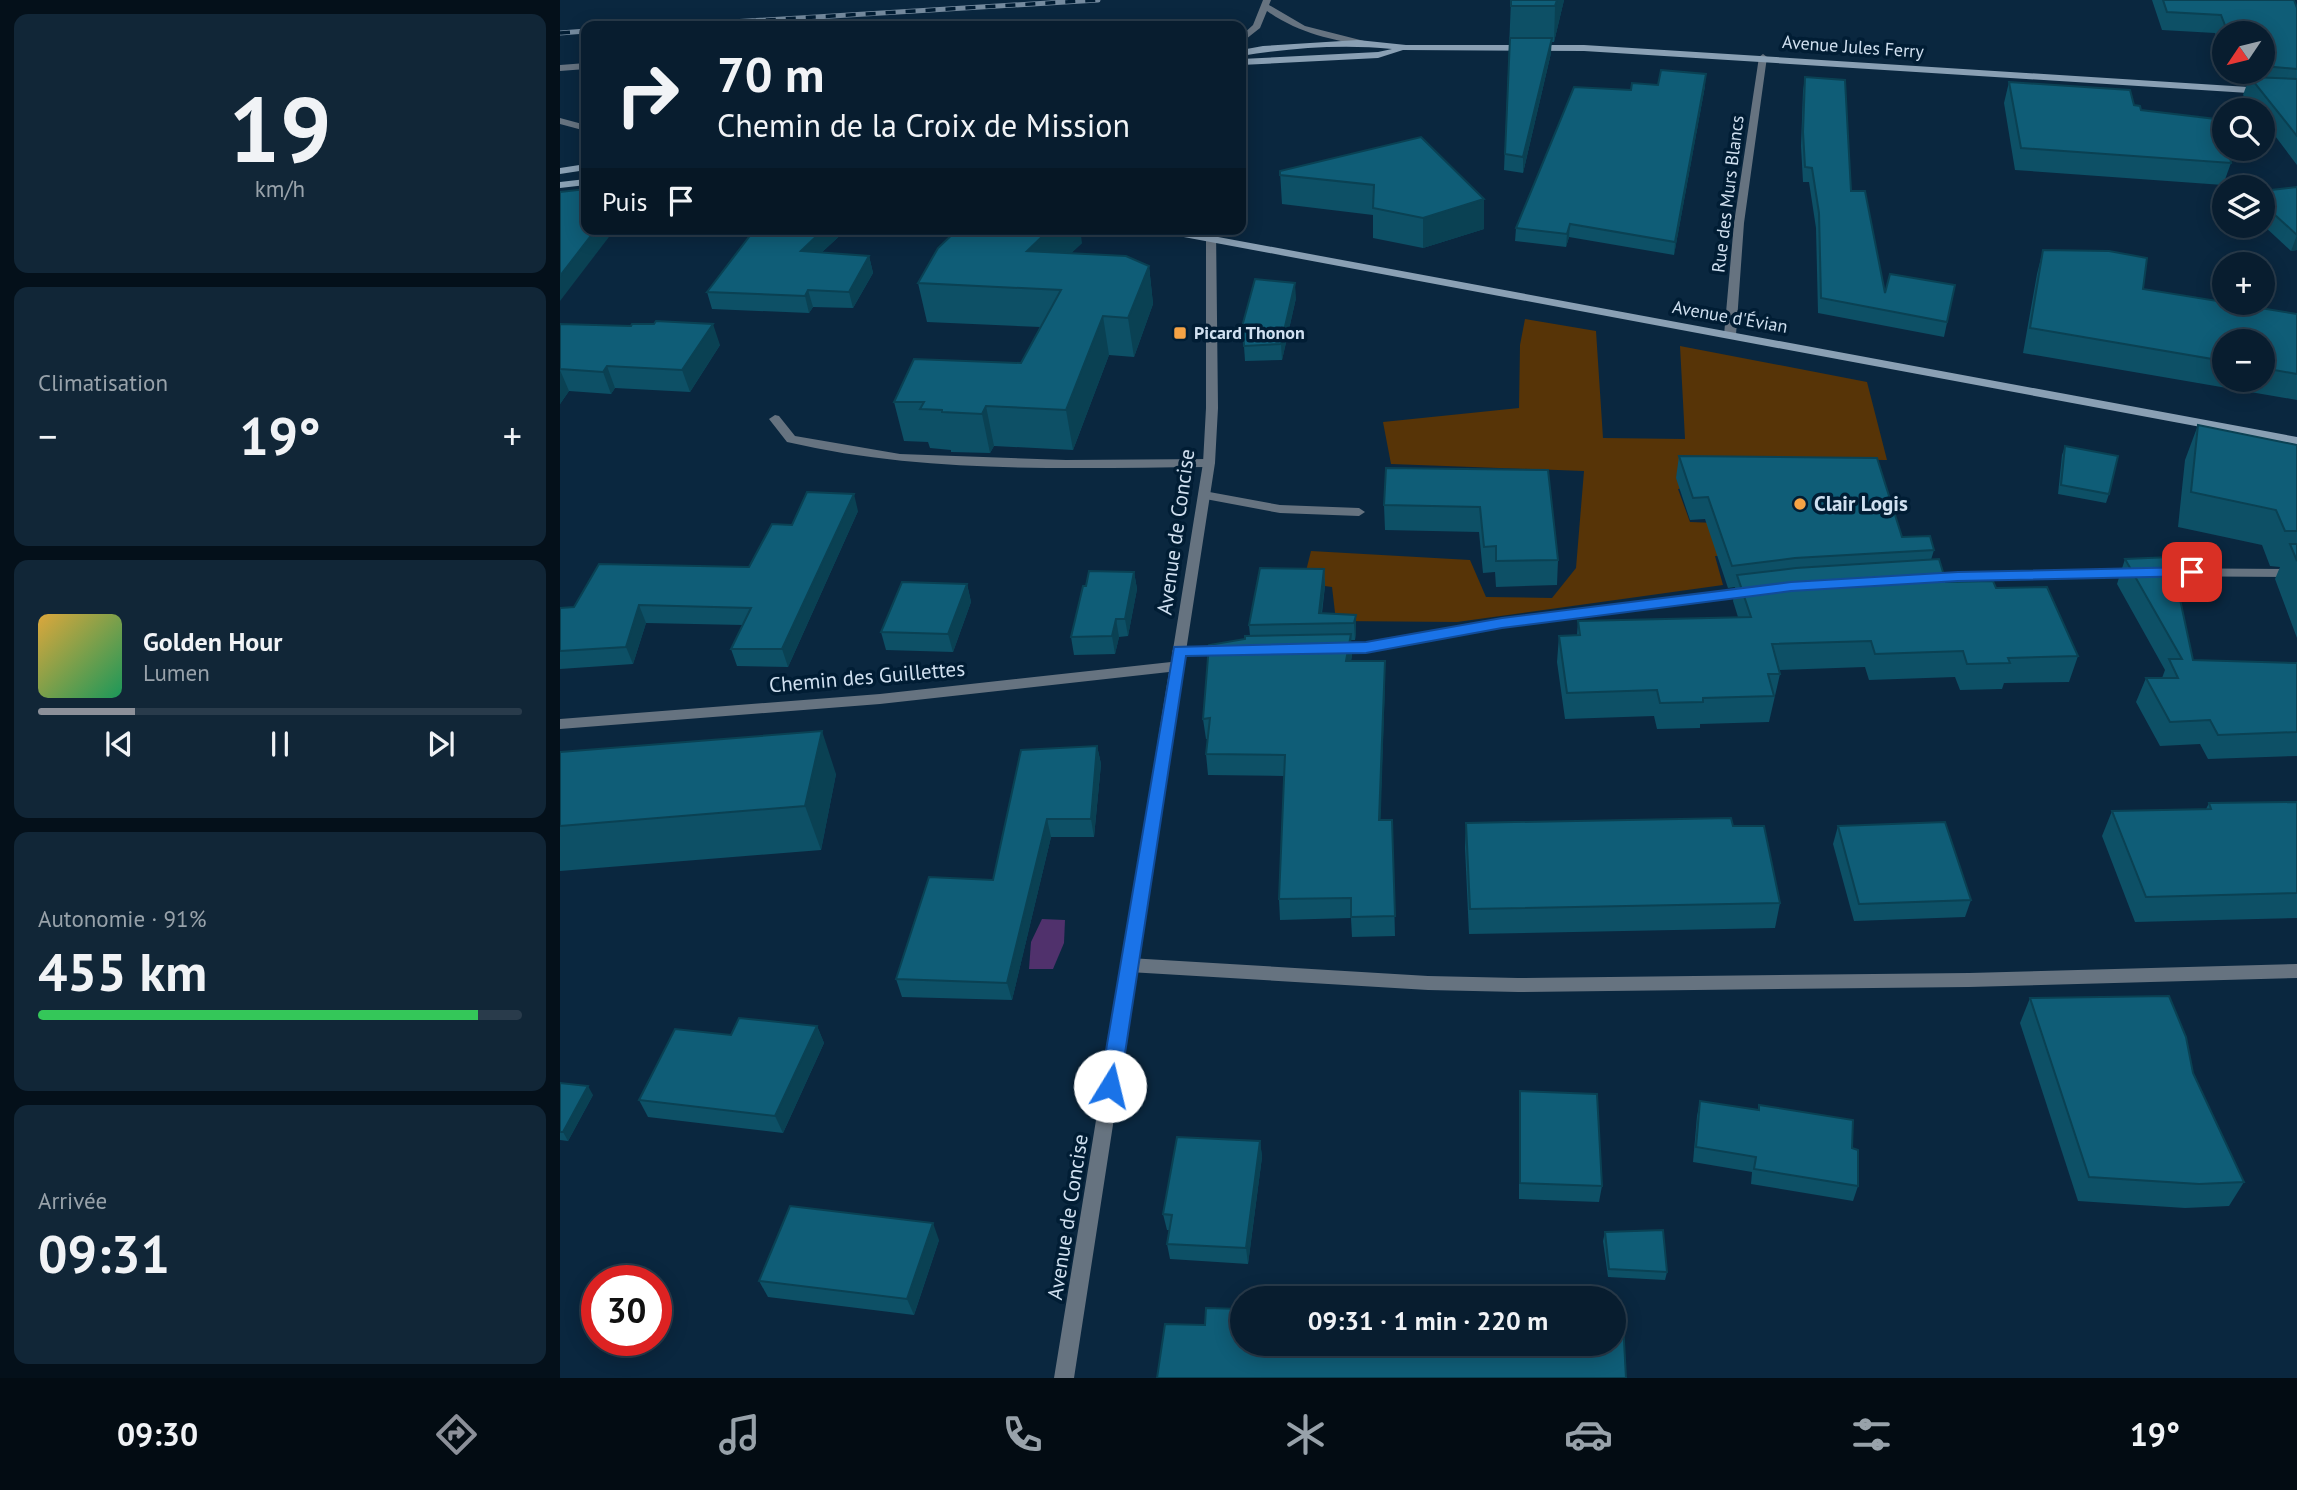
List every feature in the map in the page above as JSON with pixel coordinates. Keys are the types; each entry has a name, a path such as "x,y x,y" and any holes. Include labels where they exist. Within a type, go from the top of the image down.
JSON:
{"street":[{"path":"1246,36 1257,26 1266,3 1293,26 1308,32 1374,43"},
{"name":"Avenue Jules Ferry","path":"1246,52 1374,43 1406,48 1584,48 1763,57 2297,93"},
{"name":"Avenue Jules Ferry","path":"1246,61 1378,55 1406,48"},
{"name":"Rue des Murs Blancs","path":"1730,335 1739,223 1763,57"},
{"path":"560,68 581,66"},
{"path":"560,121 581,127"},
{"path":"560,171 581,168"},
{"path":"560,185 581,183"},
{"name":"Avenue de Concise","path":"1063,1378 1209,463 1212,408 1211,235"},
{"name":"Avenue d'Évian","path":"1216,235 2297,441"},
{"path":"775,419 791,439 900,458 1066,464 1209,463"},
{"path":"1204,495 1280,509 1359,512"},
{"path":"1917,579 2127,572 2297,573"},
{"path":"1321,650 1366,648 1502,623 1763,589"},
{"name":"Chemin des Guillettes","path":"560,724 880,699 1244,650"},
{"path":"1129,965 1518,985 1969,980 2297,971"}],"shaded area":[{"path":"1525,319 1596,331 1603,438 1685,439 1680,346 1867,382 1887,460 1691,458 1698,486 1678,489 1690,522 1717,523 1778,555 1715,556 1723,585 1457,622 1336,621 1332,587 1303,583 1311,551 1470,560 1486,597 1552,598 1576,568 1584,471 1391,464 1383,422 1519,408 1520,345"},
{"path":"1042,919 1065,920 1064,943 1053,969 1029,969 1031,942"}],"building":[{"path":"1511,0 1557,0 1555,6 1511,6"},
{"path":"2163,0 2294,0 2297,8 2297,69 2275,67 2275,21 2223,21 2221,15 2167,12"},
{"path":"1510,38 1552,38 1523,157 1505,154"},
{"path":"1661,70 1706,74 1675,242 1570,224 1567,234 1516,228 1574,87 1631,90 1632,83 1658,85"},
{"path":"1805,77 1845,80 1851,191 1865,191 1885,293 1890,274 1955,285 1947,322 1821,298 1819,213 1812,168 1805,167"},
{"path":"2275,78 2297,79 2297,136 2275,108 2275,98 2267,98 2256,84 2275,84"},
{"path":"2009,82 2130,90 2134,105 2140,106 2141,110 2212,119 2212,161 2231,163 2021,148"},
{"path":"1421,137 1484,199 1423,218 1373,208 1374,185 1280,175 1280,171"},
{"path":"2297,187 2297,235 2275,215 2275,190"},
{"path":"581,190 581,235 591,235 560,276 560,192"},
{"path":"750,235 818,235 801,251 869,256 849,292 808,290 805,296 707,292"},
{"path":"952,235 1044,235 1027,251 1126,256 1149,266 1128,318 1103,316 1066,410 986,406 982,414 942,412 920,409 924,402 894,402 914,359 1021,363 1061,290 918,283 938,248"},
{"path":"2043,250 2109,251 2147,258 2143,289 2212,300 2212,315 2275,315 2275,310 2297,314 2297,374 2275,370 2275,329 2212,329 2212,359 2030,328"},
{"path":"1255,279 1295,283 1281,344 1244,346 1243,323"},
{"path":"656,321 713,324 682,370 607,366 603,372 560,369 560,324 631,326 654,324"},
{"path":"2198,425 2297,445 2297,531 2285,531 2276,510 2191,492"},
{"path":"2065,446 2118,456 2109,494 2061,485"},
{"path":"1679,456 1877,458 1902,537 1930,536 1934,550 1795,558 1732,566 1708,497 1693,498"},
{"path":"1386,468 1548,470 1558,560 1496,561 1496,546 1484,547 1480,507 1384,505"},
{"path":"807,492 854,494 782,649 731,649 751,608 639,605 626,647 560,651 560,608 574,607 599,564 749,567 772,524 792,525"},
{"path":"2290,544 2297,544 2297,561"},
{"path":"2171,557 2193,660 2297,663 2297,732 2218,735 2210,720 2170,722 2146,678 2178,678 2169,659 2182,659 2125,559"},
{"path":"1939,559 1946,582 1993,581 1996,588 2047,587 2078,656 2008,658 2010,663 1967,664 1963,651 1875,654 1871,641 1772,644 1780,674 1768,674 1774,696 1703,698 1703,702 1660,703 1657,690 1567,693 1559,636 1580,635 1578,621 1751,617 1737,575 1796,568"},
{"path":"1260,568 1324,569 1319,613 1356,615 1354,623 1249,625"},
{"path":"1089,571 1134,572 1125,619 1116,619 1112,636 1071,637"},
{"path":"902,582 967,584 948,634 881,632"},
{"path":"1351,634 1346,661 1385,661 1379,820 1392,820 1395,916 1351,917 1351,898 1279,899 1285,755 1206,754 1210,718 1203,719 1209,645 1245,639 1245,636"},
{"path":"822,731 805,806 560,826 560,752"},
{"path":"1097,746 1091,819 1047,819 1007,983 896,979 929,877 993,880 1021,750"},
{"path":"2297,802 2297,893 2146,897 2112,811 2211,809 2209,803"},
{"path":"1731,818 1733,826 1764,826 1780,903 1470,909 1466,823"},
{"path":"1945,822 1971,900 1859,904 1838,826"},
{"path":"2169,996 2186,1037 2193,1073 2244,1182 2199,1184 2089,1177 2030,998"},
{"path":"739,1018 817,1026 775,1116 639,1100 675,1029 731,1035"},
{"path":"560,1083 588,1086 563,1132 560,1132"},
{"path":"1520,1091 1597,1094 1602,1186 1520,1183"},
{"path":"1700,1101 1759,1110 1759,1105 1853,1120 1852,1148 1858,1150 1858,1186 1754,1169 1756,1157 1696,1147"},
{"path":"1177,1137 1260,1141 1246,1248 1167,1244 1172,1215 1163,1214"},
{"path":"790,1206 933,1223 907,1299 759,1281"},
{"path":"1663,1230 1667,1272 1609,1269 1605,1232"},
{"path":"1206,1308 1230,1309 1230,1356 1625,1356 1626,1378 1157,1378 1165,1324 1205,1325"}],"railway":[{"path":"749,21 1098,0"},
{"path":"560,33 581,31"}],"place":[{"name":"Picard Thonon","path":"1180,333"},
{"name":"Clair Logis","path":"1800,504"}],"route":[{"path":"1110,1086 1180,651 1366,648 1502,623 1791,587 1904,579 2192,572"}]}
